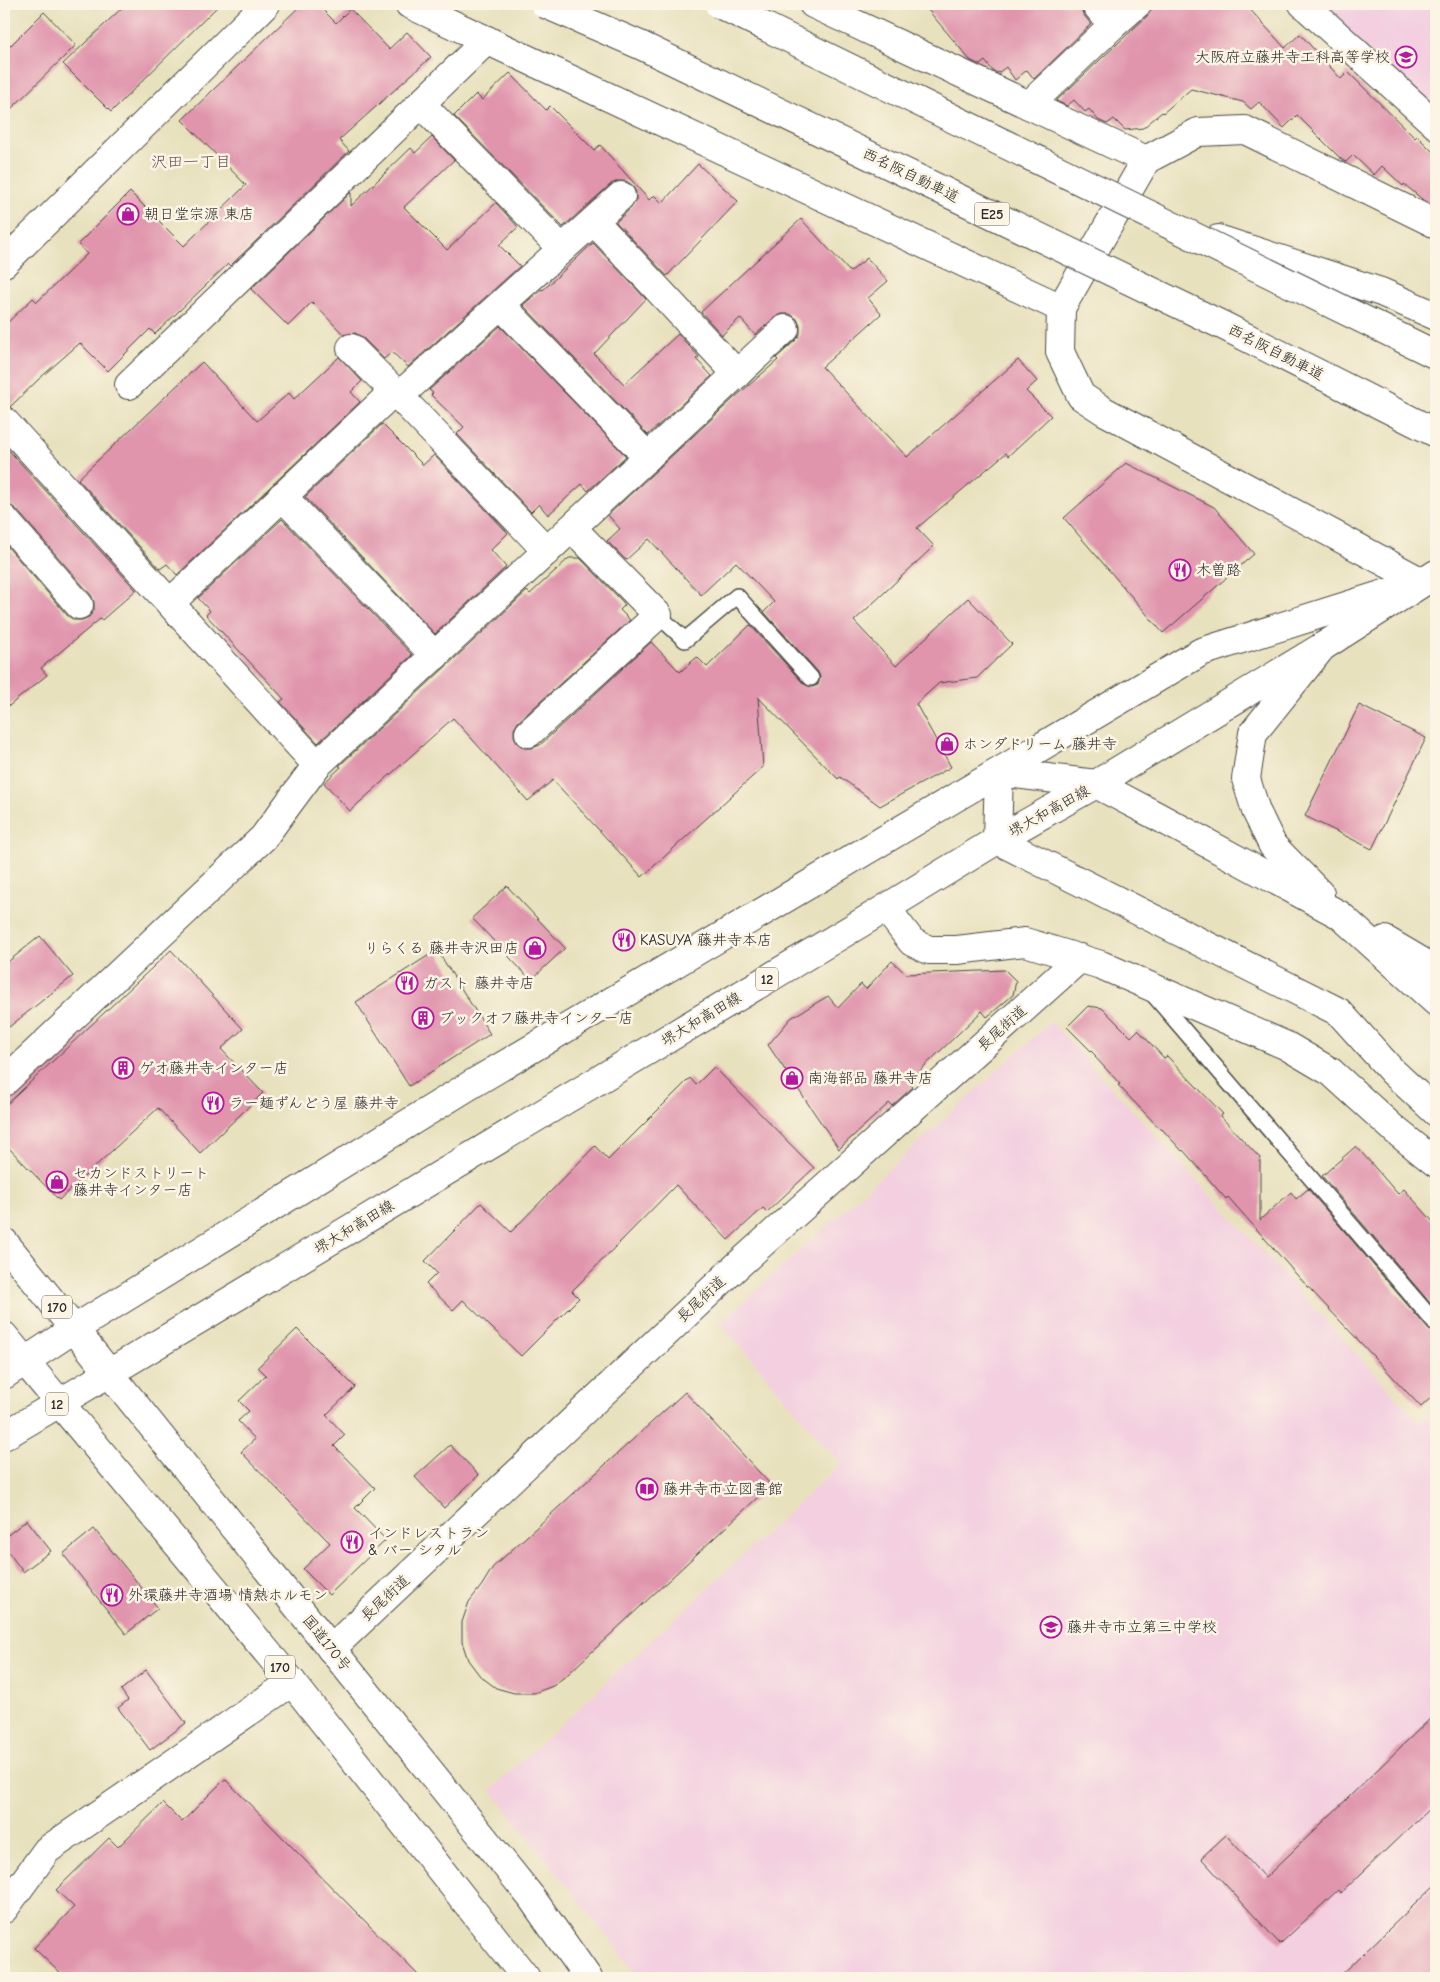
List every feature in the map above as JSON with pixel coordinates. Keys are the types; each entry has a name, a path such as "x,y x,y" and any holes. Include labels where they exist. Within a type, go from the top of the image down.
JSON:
{"main road":[{"path":"4,263 266,4"},
{"path":"409,4 1061,308"},
{"name":"西名阪自動車道","path":"545,4 649,50 1198,313 1436,433"},
{"path":"719,4 1436,355"},
{"path":"813,4 1146,160"},
{"path":"1095,4 1113,25"},
{"path":"1029,105 1137,4"},
{"path":"1303,4 1436,125"},
{"path":"129,385 487,40"},
{"path":"421,104 562,249"},
{"path":"1429,578 1104,411 1081,396 1060,352 1061,308 1146,160 1198,132 1245,130 1436,224"},
{"path":"170,603 282,496 397,393 501,305 621,196"},
{"path":"1155,218 1381,292 1436,316"},
{"path":"594,221 737,374"},
{"path":"501,305 648,457"},
{"path":"4,1082 264,838 317,766 785,329"},
{"path":"351,348 397,393 547,552"},
{"path":"4,421 317,766"},
{"path":"282,496 434,656"},
{"path":"4,519 79,605"},
{"path":"529,733 658,615 572,528"},
{"path":"14,1369 74,1329 472,1084 1201,652 1429,578"},
{"name":"堺大和高田線","path":"4,1436 997,840 1096,784 1322,647 1429,578"},
{"path":"1322,647 1254,733 1246,779 1256,811 1273,846 1340,915 1436,1002"},
{"path":"999,772 1096,784 1340,915 1436,970"},
{"path":"999,772 997,840 1339,1012 1392,1071 1436,1112"},
{"path":"886,908 912,942 929,950 957,950 1026,942 1102,965 1286,1046 1331,1072 1436,1164"},
{"name":"長尾街道","path":"331,1649 736,1266 1080,958"},
{"path":"1392,1071 1436,1092"},
{"name":"国道170号","path":"4,1242 531,1896 588,1978"},
{"name":"170","path":"4,1336 14,1369 59,1403 292,1682 526,1978"},
{"path":"4,1909 47,1850 292,1682"}],"lane":[{"path":"658,615 685,640 737,596 811,678"},
{"path":"1144,984 1436,1324"}],"shaded area":[{"name":"大阪府立藤井寺工科高等学校","path":"1316,4 1436,4 1436,110"},
{"name":"藤井寺市立第三中学校","path":"1051,1022 1419,1422 1436,1406 1436,1978 640,1978 491,1790 841,1464 721,1323"}],"building":[{"path":"126,4 220,4 111,112 63,64"},
{"path":"302,4 317,4 336,23 350,9 389,49 407,32 431,57 339,140 349,151 230,266 228,264 155,334 150,329 108,371 80,343 10,407 4,406 4,326 33,298 37,302 87,254 78,244 130,192 184,246 246,185 182,120"},
{"path":"923,4 1080,4 1083,14 1091,24 1034,79 1027,70 1015,80 1006,67 998,73 993,71 985,61 980,65 970,60"},
{"path":"1152,4 1245,4 1285,48 1300,34 1341,79 1348,72 1415,138 1417,136 1436,155 1436,207 1423,200 1404,184 1403,186 1382,166 1374,175 1353,155 1346,162 1342,160 1297,115 1284,128 1259,102 1251,109 1243,102 1191,89 1143,128 1125,130 1114,119 1107,124 1098,120 1089,109 1085,112 1074,100 1067,106 1056,101 1147,16 1152,9"},
{"path":"44,12 76,45 4,116 4,52"},
{"path":"510,73 546,110 550,106 594,150 600,145 649,200 654,195 662,203 698,164 738,201 667,276 616,222 631,208 636,200 636,192 632,185 626,181 618,181 611,184 563,227 454,116 476,94 482,100"},
{"path":"432,137 454,160 404,207 447,250 496,203 518,227 499,245 520,266 408,367 392,352 384,359 362,337 355,333 344,335 312,302 288,326 251,289 351,192 351,206 411,148 415,153"},
{"path":"801,219 850,272 867,258 888,281 868,298 881,314 822,367 907,457 1018,360 1037,381 1026,391 1051,416 1008,456 1006,453 917,528 934,546 854,621 896,666 968,598 1012,644 977,678 939,683 916,704 951,767 880,806 840,777 838,779 758,697 763,767 642,877 553,780 528,801 453,718 350,811 324,783 341,767 339,766 527,591 530,594 569,558 580,558 623,602 625,605 620,610 630,620 518,722 514,729 514,736 517,743 524,748 540,745 651,642 680,672 697,657 707,667 750,625 804,684 812,687 818,685 820,677 818,672 764,612 774,602 736,562 701,595 649,539 626,560 607,541 620,529 608,515 778,360 776,358 800,334 800,326 797,319 790,314 782,314 774,318 755,335 740,318 722,335 701,312"},
{"path":"593,243 646,299 594,354 624,384 678,334 699,357 696,359 712,376 648,435 523,305 543,290"},
{"path":"500,326 626,456 588,491 582,484 548,515 539,504 531,512 457,434 464,427 431,395 433,393 429,390"},
{"path":"339,357 362,381 351,392 360,402 177,575 167,564 160,569 78,479 202,362 257,421 289,393 294,399"},
{"path":"382,424 423,465 434,455 508,533 491,550 506,567 435,634 305,497"},
{"path":"4,445 136,590 102,620 100,619 41,668 47,675 4,710 4,547 6,545 67,615 74,620 82,620 89,617 94,610 94,602 91,595 16,509 4,502"},
{"path":"1126,463 1214,507 1254,554 1163,633 1064,518"},
{"path":"282,519 412,655 318,743 280,702 284,699 206,615 210,611 198,598"},
{"path":"1359,705 1426,738 1372,849 1305,816"},
{"path":"507,886 565,948 531,980 472,918"},
{"path":"40,936 73,976 4,1031 4,965"},
{"name":"ゲオ藤井寺インター店","path":"171,950 243,1029 221,1049 263,1093 200,1153 158,1108 59,1200 4,1143 4,1107"},
{"name":"ブックオフ藤井寺インター店","path":"437,950 490,1034 409,1086 356,1002"},
{"path":"892,961 906,974 1005,970 1016,981 1013,995 987,1017 982,1011 908,1082 913,1087 892,1106 889,1103 839,1149 768,1045 791,1018 828,996 838,1008 861,984 866,989"},
{"path":"1088,1006 1102,1008 1131,1037 1138,1030 1164,1058 1167,1056 1223,1114 1220,1116 1260,1158 1260,1220 1291,1192 1296,1199 1308,1189 1429,1330 1436,1333 1436,1393 1421,1407 1297,1275 1228,1197 1226,1199 1183,1150 1118,1085 1120,1084 1096,1056 1067,1027"},
{"path":"714,1067 814,1168 767,1212 763,1208 728,1240 676,1185 572,1291 579,1298 521,1356 463,1300 453,1310 426,1284 437,1273 425,1261 481,1203 511,1232 595,1146 608,1160 690,1078 696,1085"},
{"path":"1356,1146 1398,1194 1404,1189 1436,1225 1436,1310 1322,1176"},
{"path":"297,1329 355,1387 326,1415 345,1435 334,1446 375,1488 355,1508 386,1540 329,1595 303,1569 330,1543 241,1452 255,1439 238,1421 249,1411 239,1401 266,1375 258,1367"},
{"path":"685,1392 771,1485 553,1686 534,1693 514,1693 496,1688 480,1676 468,1660 462,1642 462,1622 469,1602 493,1567"},
{"path":"450,1445 479,1475 444,1508 415,1477"},
{"path":"27,1520 51,1551 23,1572 4,1546 4,1538"},
{"path":"94,1529 158,1608 126,1634 63,1554"},
{"path":"146,1670 186,1723 150,1750 118,1708 128,1700 121,1690"},
{"path":"1436,1713 1436,1802 1341,1893 1338,1890 1280,1944 1201,1858 1226,1835 1265,1878"},
{"path":"225,1779 421,1978 65,1978 34,1948 74,1907 56,1890 109,1838 118,1847 163,1803 182,1822"},
{"path":"1436,1884 1436,1978 1338,1978"}],"place":[{"name":"大阪府立藤井寺工科高等学校","path":"1406,57"},
{"name":"朝日堂宗源 東店","path":"128,214"},
{"name":"木曽路","path":"1180,570"},
{"name":"ホンダドリーム 藤井寺","path":"947,744"},
{"name":"KASUYA 藤井寺本店","path":"624,940"},
{"name":"りらくる 藤井寺沢田店","path":"535,948"},
{"name":"ガスト 藤井寺店","path":"407,983"},
{"name":"ブックオフ藤井寺インター店","path":"423,1018"},
{"name":"ゲオ藤井寺インター店","path":"123,1068"},
{"name":"南海部品 藤井寺店","path":"792,1078"},
{"name":"ラー麺ずんどう屋 藤井寺","path":"213,1103"},
{"name":"セカンドストリート 藤井寺インター店","path":"57,1182"},
{"name":"藤井寺市立図書館","path":"647,1489"},
{"name":"インドレストラン & バー シタル","path":"352,1542"},
{"name":"外環藤井寺酒場 情熱ホルモン","path":"112,1595"},
{"name":"藤井寺市立第三中学校","path":"1051,1627"}],"district":[{"name":"沢田一丁目","path":"191,162"}]}
